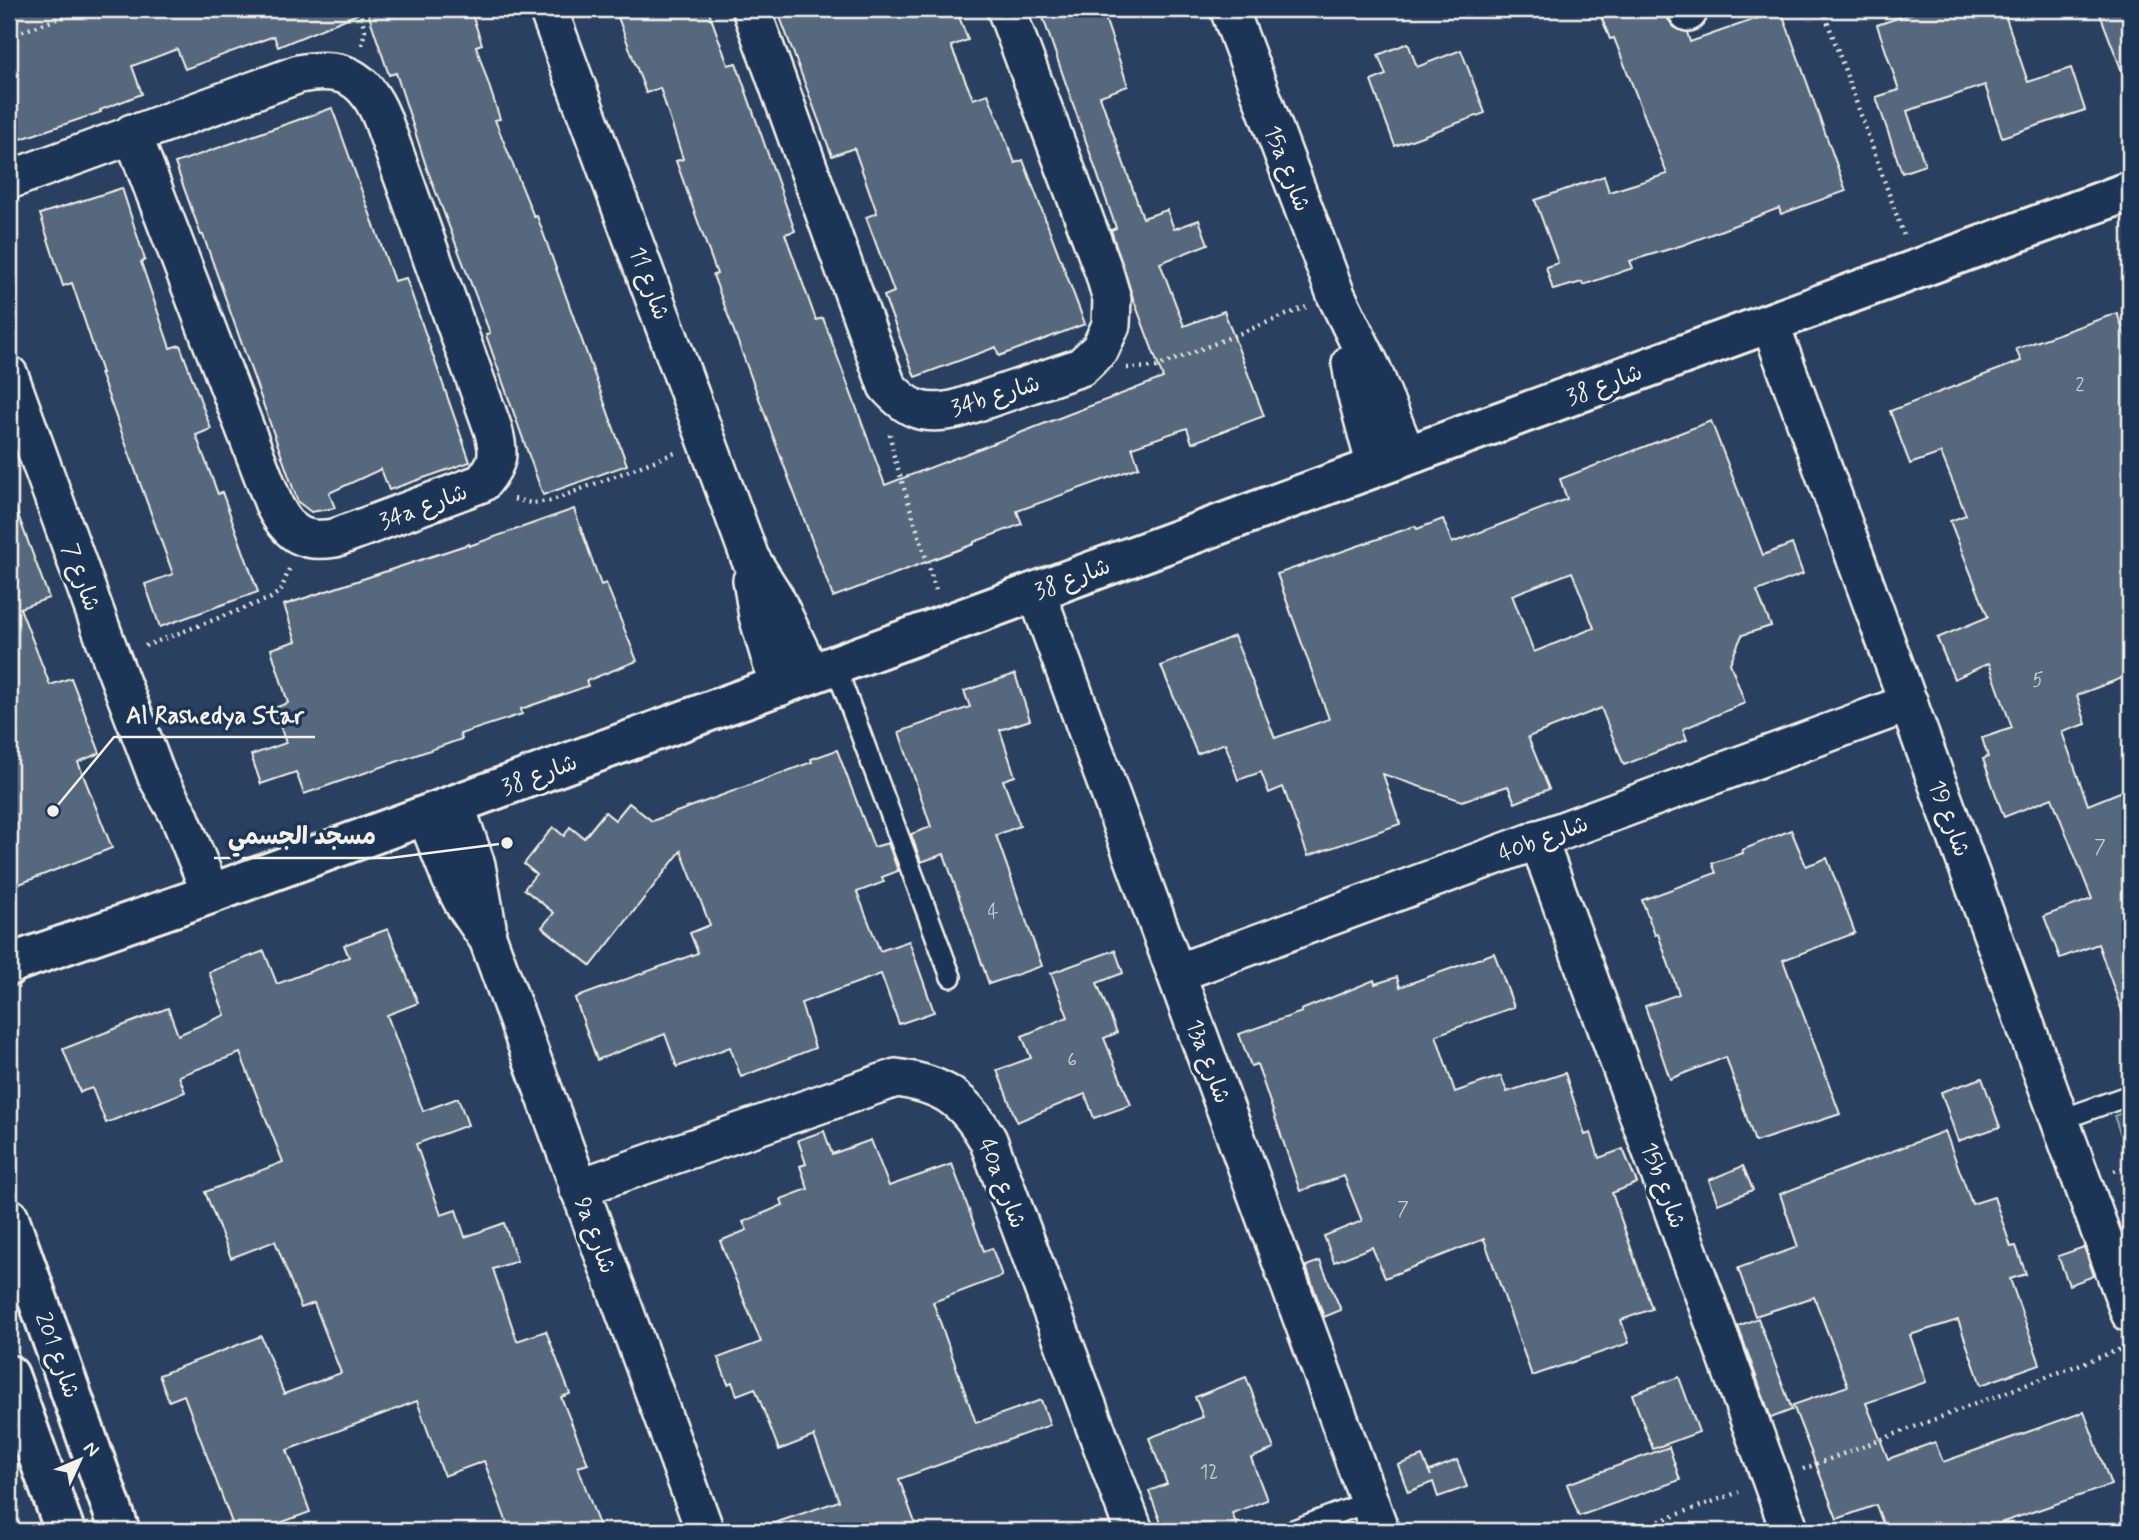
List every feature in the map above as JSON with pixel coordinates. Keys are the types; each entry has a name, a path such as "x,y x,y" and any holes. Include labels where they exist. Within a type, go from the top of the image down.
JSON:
{"street":[{"name":"شارع 11","path":"548,9 750,558 754,602 808,675"},
{"path":"751,9 880,369 887,386 899,400"},
{"name":"34b شارع","path":"899,400 917,410 937,413 1081,367 1101,349 1111,326 1112,299 1006,9"},
{"name":"15a شارع","path":"1229,9 1343,311 1354,384 1391,461"},
{"name":"34a شارع","path":"9,180 299,74 321,70 344,74 361,84 374,99 499,448 495,468 482,483 464,492 335,538 317,541 299,536"},
{"path":"132,134 275,507 284,524 299,536"},
{"name":"شارع 38","path":"10,964 201,898 2130,191"},
{"name":"شارع 19","path":"1770,323 2130,1313"},
{"name":"شارع 7","path":"9,375 112,659 158,777 163,818 201,898"},
{"name":"13a شارع","path":"1036,591 1375,1516"},
{"name":"40b شارع","path":"1177,972 1909,703"},
{"name":"9a شارع","path":"440,810 481,884 488,939 705,1531"},
{"name":"15b شارع","path":"1538,839 1790,1531"},
{"name":"40a شارع","path":"578,1188 896,1077 935,1086 952,1096 967,1108 988,1140 1134,1531"},
{"name":"شارع 201","path":"9,1218 120,1531"},
{"path":"9,1375 65,1531"}],"lane":[{"path":"808,675 951,977"},
{"path":"2060,1120 2130,1095"},
{"path":"1292,1531 1375,1516"}],"path":[{"path":"9,36 85,9"},
{"path":"1823,9 1916,270"},
{"path":"1081,367 1156,367 1343,311"},
{"path":"899,400 890,429 893,453 946,624"},
{"path":"482,483 509,497 531,503 551,500 708,440"},
{"path":"112,659 271,598 281,590 287,578 299,536"},
{"path":"1633,1531 2130,1346"}],"shaded area":[{"path":"2130,1110 2130,1160 2114,1116"}],"building":[{"path":"9,9 470,9 482,44 476,46 500,119 495,120 534,217 537,216 627,465 543,495 486,335 490,333 427,169 396,73 389,75 367,10 278,47 274,36 185,69 177,49 132,66 142,94 100,110 101,112 21,139 9,104"},
{"path":"615,9 708,9 728,65 736,63 795,231 785,234 816,320 823,318 885,485 1163,378 1133,298 1111,230 1116,228 1040,9 1102,9 1128,86 1100,96 1143,218 1167,210 1174,229 1199,220 1208,244 1160,263 1184,326 1224,311 1264,416 1192,443 1187,428 1132,447 1139,467 1017,511 1022,524 833,597 713,275 717,274 676,161 683,159 660,88 646,93"},
{"path":"777,9 956,9 968,40 951,46 973,99 988,94 1015,163 1023,160 1085,324 999,356 996,347 915,377 884,296 894,292 866,217 877,213 854,148 832,156"},
{"path":"1598,9 1667,9 1668,19 1674,27 1687,32 1690,42 1781,10 1846,191 1781,214 1779,208 1683,245 1630,261 1633,268 1583,285 1582,282 1553,290 1546,267 1558,263 1535,200 1604,176 1609,192 1667,174 1614,38 1610,39"},
{"path":"1925,9 2003,9 2028,82 2071,68 2085,110 2002,137 1985,85 1907,111 1925,165 1902,173 1876,97 1899,90 1877,25"},
{"path":"2098,9 2130,9 2128,87"},
{"path":"1408,43 1417,67 1461,50 1485,113 1395,146 1371,81 1386,75 1378,55"},
{"path":"332,108 394,281 406,278 470,462 389,490 381,469 329,493 335,508 311,512 298,502 175,163"},
{"path":"122,188 145,260 141,262 170,348 180,345 211,429 196,435 218,494 222,492 258,592 160,627 145,584 173,574 100,373 72,283 63,286 40,214"},
{"path":"2117,313 2130,349 2130,675 2077,695 2086,724 2062,732 2088,805 2130,788 2130,1025 2127,1025 2098,944 2060,958 2044,916 2092,899 2052,798 2004,817 1983,759 1988,757 1982,738 2012,728 1989,663 1954,679 1937,638 1988,617 1950,521 1966,515 1941,453 1910,464 1890,411 2021,361 2016,349"},
{"path":"1711,421 1763,555 1792,544 1803,574 1757,591 1771,626 1742,635 1730,663 1745,703 1683,729 1687,740 1624,765 1601,708 1528,737 1549,789 1515,803 1508,786 1462,801 1383,774 1400,824 1308,856 1283,787 1269,793 1261,772 1238,780 1225,743 1197,754 1161,666 1234,636 1275,738 1329,719 1277,574 1415,526 1417,529 1443,519 1452,543 1567,499 1560,479","holes":["1572,572 1594,628 1534,652 1512,595"]},
{"path":"11,496 49,598 20,608 50,685 71,678 100,753 78,762 112,848 9,888 9,497"},
{"path":"574,509 601,585 606,583 637,661 586,681 588,686 521,709 522,714 460,734 462,739 304,794 296,772 261,784 251,755 286,743 274,708 288,703 271,649 296,641 284,605 469,546"},
{"path":"1015,674 1030,720 1000,730 1015,776 1003,780 1020,826 996,835 1042,966 989,984 944,854 921,862 911,834 931,827 899,732 970,707 964,691"},
{"path":"837,750 874,847 888,843 898,871 882,877 884,882 857,892 880,951 909,941 934,1012 899,1024 881,974 801,1003 815,1048 741,1077 730,1047 677,1067 665,1034 597,1060 575,998 698,953 690,933 710,925 681,851 591,966 542,927 554,913 524,889 536,874 524,864 553,827 564,836 570,827 584,838 605,812 615,820 629,803 652,821 812,762 811,759"},
{"path":"1791,830 1806,866 1827,858 1855,933 1783,960 1840,1114 1755,1142 1726,1057 1670,1079 1645,1006 1679,994 1658,934 1655,935 1642,900 1716,873 1712,863 1743,853 1742,850"},
{"path":"388,929 418,1003 387,1015 423,1111 458,1098 468,1125 416,1144 441,1215 456,1210 465,1237 504,1223 517,1261 493,1269 517,1341 546,1331 570,1394 561,1397 588,1464 578,1467 601,1531 510,1531 484,1461 444,1476 417,1401 287,1450 310,1512 258,1531 235,1531 184,1395 169,1401 159,1375 261,1336 284,1394 341,1373 314,1303 301,1308 275,1241 231,1258 205,1192 283,1162 240,1053 179,1076 185,1092 106,1123 92,1088 80,1092 63,1049 168,1008 178,1035 225,1015 209,972 264,951 277,984 349,957 344,945"},
{"path":"1115,950 1123,973 1097,983 1117,1033 1104,1038 1131,1105 1094,1118 1085,1094 1017,1122 997,1070 1031,1058 1022,1036 1068,1017 1051,973"},
{"path":"1494,953 1514,1007 1436,1035 1455,1092 1501,1076 1507,1092 1565,1073 1585,1135 1591,1133 1599,1158 1623,1149 1637,1183 1612,1193 1652,1309 1621,1320 1629,1343 1532,1376 1484,1239 1385,1278 1372,1247 1334,1262 1324,1236 1362,1221 1344,1176 1300,1191 1257,1064 1251,1066 1239,1034 1302,1012 1301,1010 1374,980 1375,984 1397,977 1400,987"},
{"path":"1982,1078 2000,1127 1958,1141 1941,1092"},
{"path":"824,1131 832,1154 871,1140 889,1186 952,1164 984,1251 992,1248 1002,1276 933,1302 976,1423 1041,1400 1050,1425 899,1479 918,1531 763,1531 763,1527 839,1501 814,1436 779,1450 755,1388 737,1395 732,1382 728,1384 718,1358 761,1342 720,1241 747,1230 743,1222 783,1205 781,1199 808,1189 800,1166 806,1164 798,1140"},
{"path":"1945,1131 1972,1204 1994,1197 2011,1247 2016,1246 2026,1274 2010,1279 2040,1364 1981,1385 1958,1320 1910,1335 1926,1382 1866,1403 1888,1459 1935,1442 1943,1462 2084,1412 2111,1485 1977,1531 1886,1531 1876,1505 1837,1519 1793,1405 1848,1386 1814,1297 1755,1316 1738,1268 1798,1247 1780,1194"},
{"path":"1743,1166 1753,1190 1718,1204 1709,1180"},
{"path":"2084,1247 2094,1276 2069,1285 2058,1256"},
{"path":"1320,1261 1341,1310 1324,1317 1306,1266"},
{"path":"1758,1318 1792,1410 1771,1418 1738,1326"},
{"path":"1246,1377 1274,1449 1251,1458 1267,1500 1232,1513 1239,1531 1164,1531 1149,1491 1167,1484 1149,1438 1203,1417 1195,1397"},
{"path":"1679,1377 1699,1432 1653,1449 1632,1394"},
{"path":"1669,1447 1680,1480 1579,1516 1567,1484"},
{"path":"1422,1456 1431,1476 1429,1471 1457,1460 1467,1487 1438,1497 1433,1482 1408,1492 1398,1465"}],"place":[{"name":"Al Rashedya Star","path":"53,811"},
{"name":"مسجد الجسمي","path":"507,843"}]}
